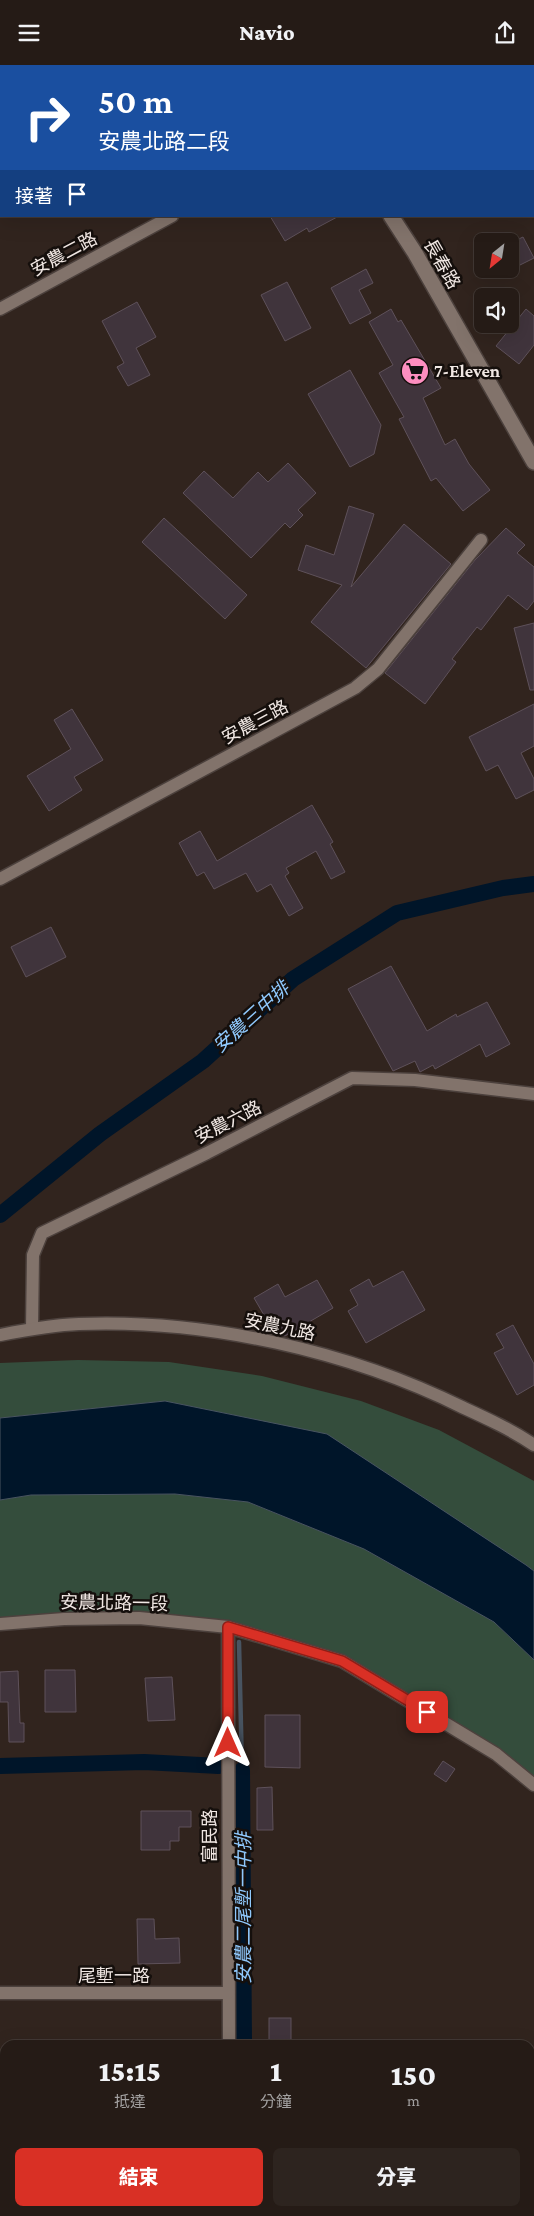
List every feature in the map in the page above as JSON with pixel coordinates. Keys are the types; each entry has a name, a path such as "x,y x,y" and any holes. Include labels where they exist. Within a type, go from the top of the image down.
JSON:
{"street":[{"name":"安農二路","path":"0,309 170,217"},
{"name":"長春路","path":"392,217 415,253 534,462"},
{"name":"安農三路","path":"0,879 355,688 378,669 481,540"},
{"name":"安農六路","path":"32,1329 33,1255 42,1233 207,1153 352,1078 415,1079 534,1094"},
{"name":"安農九路","path":"0,1335 32,1329 79,1324 164,1327 257,1338 348,1360 435,1393 521,1436 534,1445"},
{"path":"521,1436 534,1429"},
{"name":"安農北路一段","path":"0,1624 64,1619 139,1617 228,1627 342,1661 496,1754 534,1785"},
{"name":"富民路","path":"228,1627 228,1993 230,2040"},
{"name":"尾塹一路","path":"0,1993 228,1993"}],"green space":[{"path":"78,1360 169,1362 262,1376 361,1401 439,1430 534,1481 534,1571 526,1565 165,1401 0,1418 0,1363"},
{"path":"175,1494 248,1502 364,1549 494,1622 534,1660 534,1785 342,1661 228,1627 139,1618 0,1625 0,1500 31,1495"}],"water":[{"path":"165,1401 327,1434 526,1565 534,1571 534,1660 494,1622 364,1549 248,1502 175,1494 31,1495 0,1500 0,1418"}],"building":[{"path":"271,217 337,217 309,232 307,228 285,241"},
{"path":"523,237 534,258 519,266 519,239"},
{"path":"366,269 373,283 359,290 371,313 350,324 331,288"},
{"path":"287,282 311,328 285,341 261,295"},
{"path":"137,302 156,337 136,348 150,375 128,386 117,367 124,363 102,321"},
{"path":"391,309 398,322 401,320 441,388 423,398 445,445 455,439 469,464 490,490 463,511 436,478 431,481 399,419 404,417 379,373 393,365 369,322"},
{"path":"526,309 534,316 534,345 519,364 496,346 507,333 519,333 519,318"},
{"path":"350,370 381,425 374,454 350,467 308,394"},
{"path":"288,463 316,493 298,510 303,515 290,528 285,523 251,558 183,493 204,471 233,498 258,472 268,482"},
{"path":"349,506 374,514 351,587 404,524 451,564 366,668 311,622 342,585 298,570 306,545 334,555"},
{"path":"164,518 247,595 225,619 142,542"},
{"path":"506,528 525,545 517,553 534,567 534,601 527,610 508,595 481,630 477,627 452,659 456,662 425,704 385,673 475,560"},
{"path":"534,623 534,690 530,690 514,628"},
{"path":"534,704 534,746 521,753 534,779 534,790 516,799 498,765 486,771 469,737"},
{"path":"72,709 103,760 74,777 82,790 49,811 27,776 71,749 54,720"},
{"path":"312,805 333,842 330,844 345,872 331,879 316,851 286,868 289,873 285,876 303,908 289,916 271,884 257,892 246,873 214,889 204,872 197,876 179,843 200,831 217,861"},
{"path":"51,927 66,957 26,977 11,947"},
{"path":"391,966 427,1031 456,1014 457,1017 487,1002 510,1044 486,1057 480,1044 435,1069 433,1065 420,1072 415,1061 393,1071 348,989"},
{"path":"403,1271 425,1310 366,1343 348,1311 358,1305 350,1290 369,1279 373,1287"},
{"path":"317,1280 333,1308 285,1336 275,1334 254,1298 278,1284 285,1297"},
{"path":"513,1325 534,1364 534,1385 517,1395 494,1353 504,1348 496,1334"},
{"path":"45,1670 75,1670 76,1712 45,1712"},
{"path":"18,1671 20,1723 24,1723 24,1742 9,1742 8,1702 0,1702 0,1672"},
{"path":"172,1677 175,1720 148,1721 145,1678"},
{"path":"265,1715 300,1715 300,1768 265,1767"},
{"path":"443,1761 455,1769 446,1782 434,1774"},
{"path":"272,1787 273,1830 257,1830 257,1788"},
{"path":"141,1811 191,1811 191,1827 179,1827 179,1841 170,1841 170,1850 141,1850"},
{"path":"137,1919 154,1919 155,1939 179,1938 180,1963 138,1964"},
{"path":"269,2018 291,2018 291,2040 269,2040"}],"waterway":[{"name":"安農三中排","path":"0,1215 100,1134 203,1061 293,979 397,913 503,888 534,884"},
{"path":"239,1642 242,1770"},
{"name":"安農二尾塹一中排","path":"0,1766 144,1762 219,1766"},
{"name":"安農二尾塹一中排","path":"242,1770 244,2040"}],"place":[{"name":"7-Eleven","path":"415,371"}],"route":[{"path":"228,1743 228,1627 342,1661 427,1712"}]}
